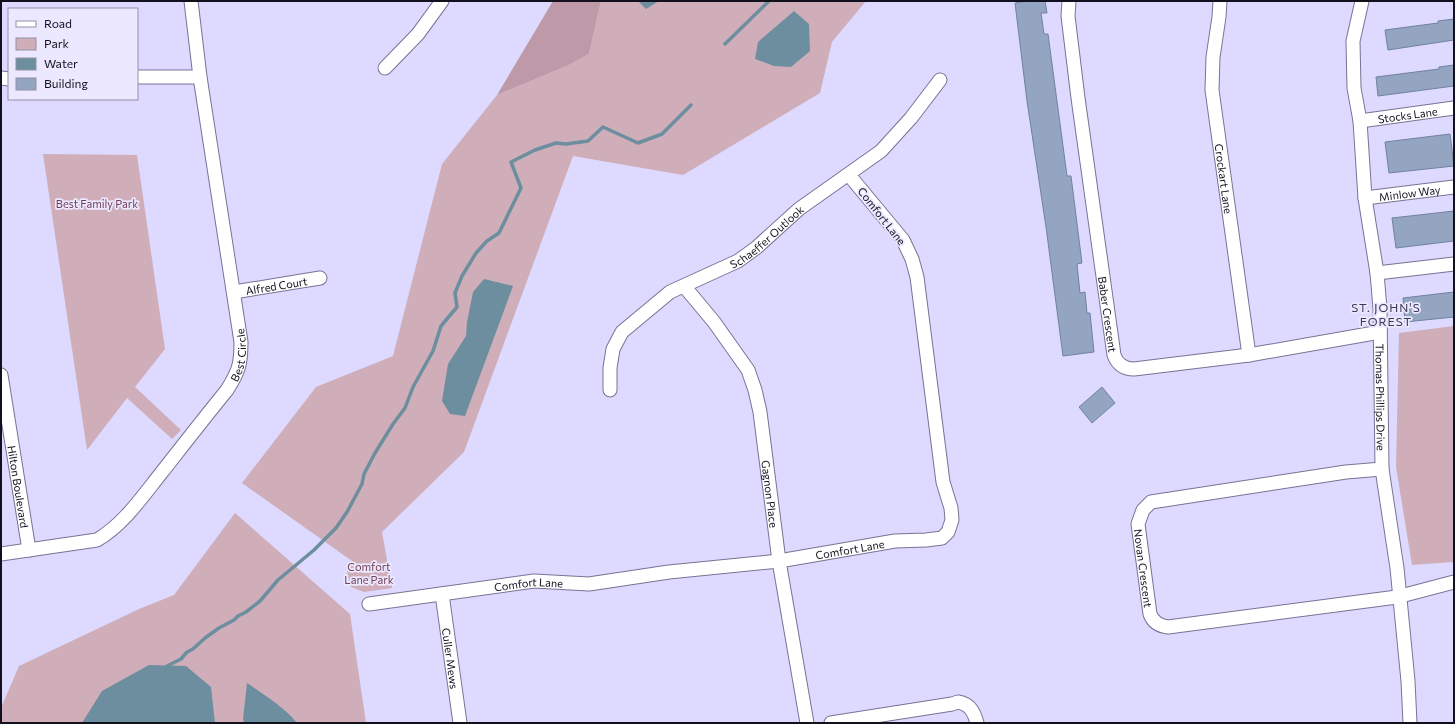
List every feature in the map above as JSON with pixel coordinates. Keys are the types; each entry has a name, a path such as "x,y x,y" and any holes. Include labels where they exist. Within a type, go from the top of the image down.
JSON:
{"street":[{"name":"Best Circle","path":"1,554 96,540 108,533 120,523 146,492 227,390 237,374 241,359 241,342 200,77 190,1"},
{"path":"385,68 418,34 442,1"},
{"name":"Baber Crescent","path":"1069,1 1068,16 1078,98 1116,359 1122,366 1131,369 1249,355 1380,332"},
{"name":"Crockart Lane","path":"1220,1 1213,57 1212,90 1249,355"},
{"name":"Thomas Phillips Drive","path":"1362,1 1353,41 1354,88 1360,121 1365,198 1380,309 1382,469 1397,568 1408,682 1410,723"},
{"path":"138,77 200,77"},
{"name":"Schaeffer Outlook","path":"610,390 610,368 613,349 622,332 670,292 738,261 756,248 800,209 822,192 849,175 881,151 911,118 940,80"},
{"name":"Stocks Lane","path":"1360,121 1454,108"},
{"name":"Comfort Lane","path":"369,604 534,581 589,584 669,572 778,561 894,541 942,538 948,532 952,520 951,508 943,482 917,277 912,259 903,240 849,175"},
{"name":"Minlow Way","path":"1365,198 1454,187"},
{"path":"1376,273 1454,264"},
{"name":"Alfred Court","path":"234,292 320,278"},
{"name":"Gagnon Place","path":"684,286 709,316 748,370 755,390 760,412 778,561 807,723"},
{"name":"Hilton Boulevard","path":"1,375 29,550"},
{"name":"Novan Crescent","path":"1382,469 1346,472 1151,502 1143,510 1138,524 1150,614 1158,624 1168,627 1399,596"},
{"path":"1399,596 1454,582"},
{"name":"Culler Mews","path":"442,594 460,723"},
{"path":"831,723 963,702 975,713 977,723"}],"green space":[{"name":"Comfort Lane Park","path":"601,1 866,1 832,42 820,93 683,175 573,156 464,452 382,532 392,588 364,592 351,587 346,567 352,561 242,483 316,387 393,356 442,164 497,95 569,65 589,54"},
{"name":"Best Family Park","path":"43,154 137,155 165,349 135,387 181,430 172,439 127,398 87,450"},
{"path":"1454,326 1454,562 1412,565 1396,467 1399,333"},
{"path":"235,513 350,614 366,723 1,723 1,708 19,666 139,609 174,595"}],"shaded area":[{"path":"553,1 601,1 589,54 569,65 497,95"}],"water":[{"path":"638,1 659,1 646,9"},
{"path":"794,11 809,24 810,51 791,67 774,66 755,59 758,42"},
{"path":"484,279 513,286 465,416 450,414 442,401 448,364 466,336 467,322 473,292"},
{"path":"149,665 186,666 211,687 215,723 82,723 102,691"},
{"path":"247,683 280,706 297,723 244,723 243,719"}],"building":[{"path":"1045,1 1047,13 1041,13 1044,34 1048,34 1067,176 1071,176 1082,263 1077,264 1080,293 1085,292 1087,313 1090,313 1094,352 1063,356 1027,101 1015,3"},
{"path":"1454,19 1454,40 1388,50 1385,30 1438,23 1438,21"},
{"path":"1454,65 1454,86 1378,96 1376,77 1439,69 1439,67"},
{"path":"1450,134 1454,166 1389,173 1385,142"},
{"path":"1454,211 1454,241 1396,248 1392,218"},
{"path":"1454,292 1454,317 1405,322 1403,298"},
{"path":"1102,387 1115,403 1092,423 1079,407"}],"waterway":[{"path":"725,44 769,1"},
{"path":"165,668 181,659 187,652 193,649 205,638 246,612 260,601 278,580 314,550 336,528 347,512 362,484 364,474 375,453 405,408 413,387 433,351 441,326 457,307 455,293 462,276 476,253 487,241 499,233 521,188 511,162 535,150 556,143 566,144 588,141 603,127 638,143 662,134 691,105"}],"district":[{"name":"ST. JOHN'S FOREST","path":"1386,314"}]}
